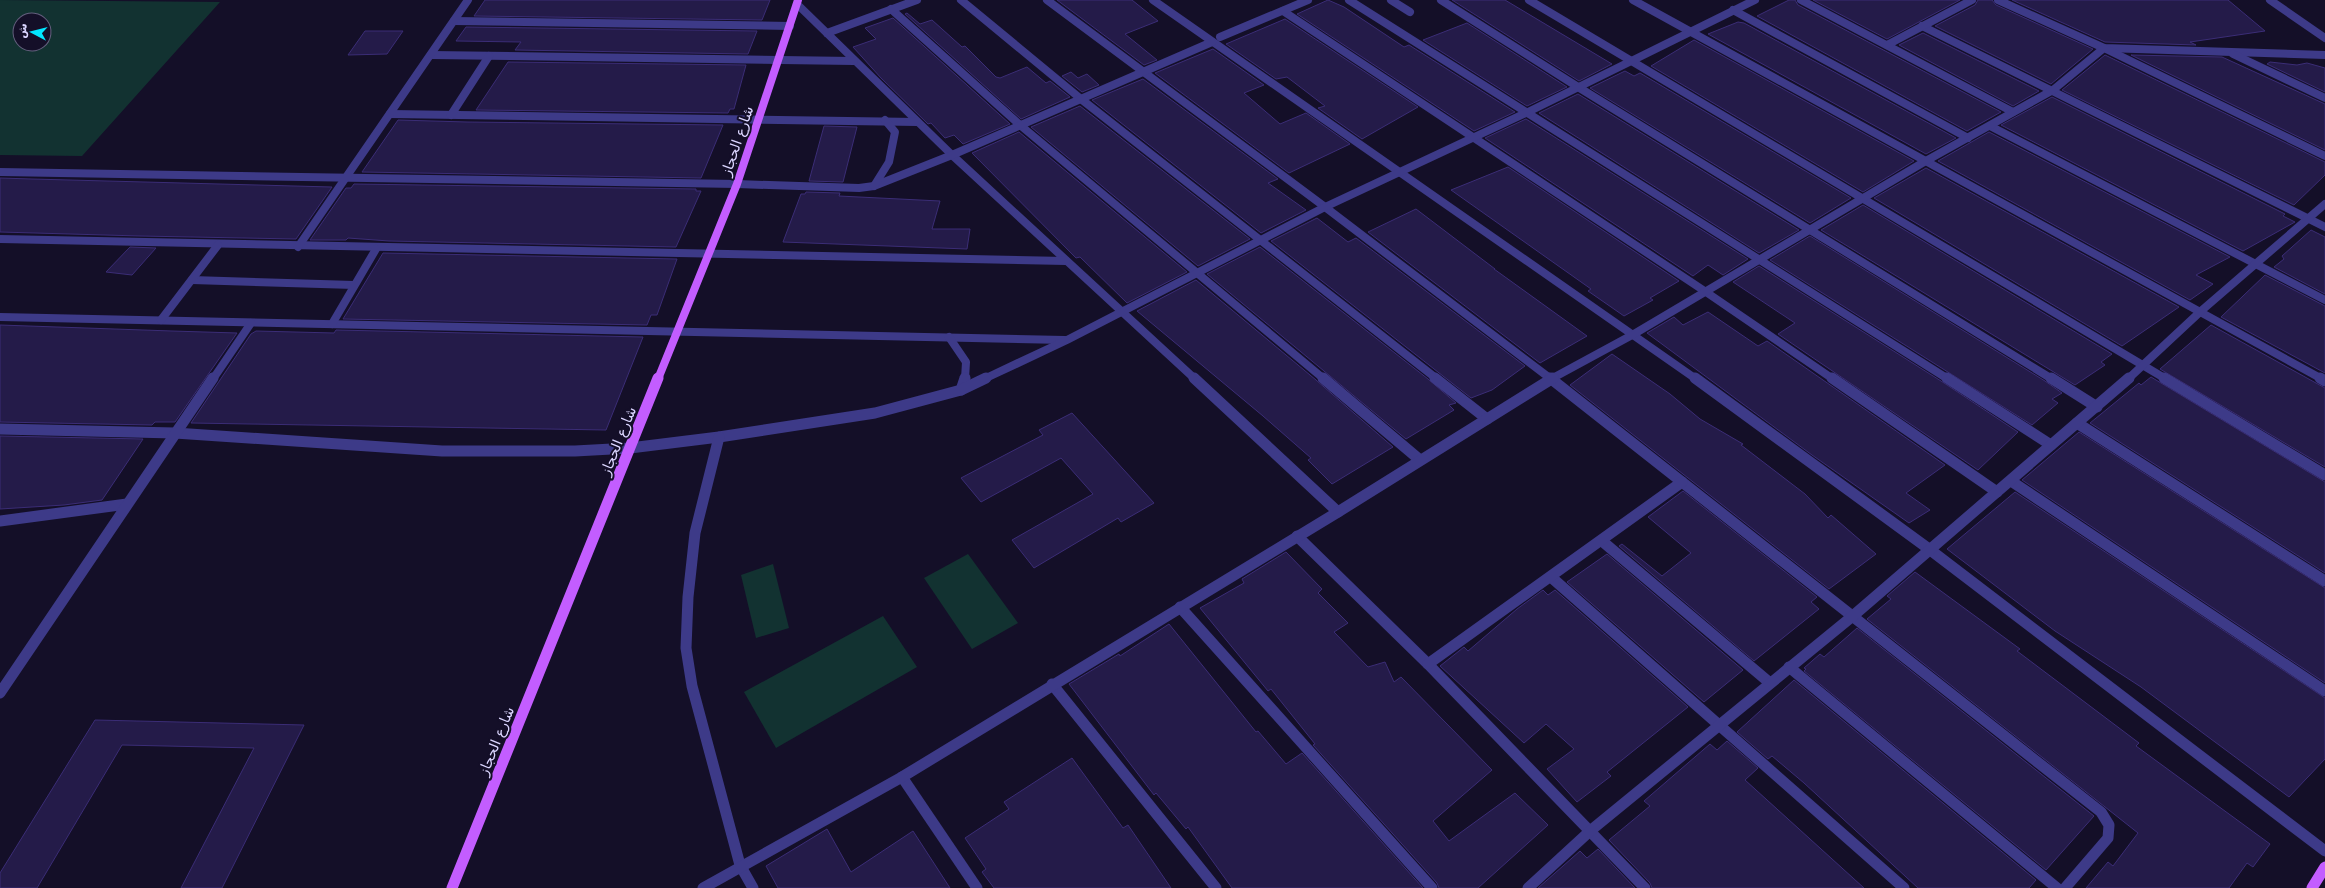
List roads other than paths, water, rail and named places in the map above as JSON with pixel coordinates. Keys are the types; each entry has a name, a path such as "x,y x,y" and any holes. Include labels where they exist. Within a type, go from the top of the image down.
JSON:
{"main road":[{"name":"شارع الحجاز","path":"452,888 737,184 797,2"},
{"path":"2312,888 2325,867"}],"street":[{"path":"298,247 468,0"},
{"path":"827,33 917,0"},
{"path":"961,0 1081,99 1487,419"},
{"path":"1047,0 1142,73 1325,207 1550,380 1854,615 2091,804 2108,820 2111,829 2108,838 2065,888"},
{"path":"1153,0 1216,39 1397,171 1634,334 1929,549 2325,851"},
{"path":"0,172 346,179 737,184 859,188 874,186 952,154 1308,0"},
{"path":"1349,0 1762,260 2051,445"},
{"path":"1391,0 1410,12"},
{"path":"1441,0 1578,87 2097,406"},
{"path":"1529,0 1862,200 2144,365 2325,475"},
{"path":"1633,0 1924,162 2201,311 2325,381"},
{"path":"0,429 175,433 442,451 575,451 630,448 719,437 875,413 921,402 961,390 1067,340 1397,171 1528,112 1631,62 1688,31 1755,0"},
{"path":"1801,0 2013,112"},
{"path":"1887,45 1972,0"},
{"path":"1998,0 2104,48 2325,156"},
{"path":"2270,0 2325,38"},
{"path":"797,2 854,61 917,122 1338,512"},
{"path":"891,9 1020,125 1199,273 1420,460"},
{"path":"1733,10 1968,138"},
{"path":"1283,11 1472,138 1706,292 1997,492"},
{"path":"454,21 790,26"},
{"path":"1922,26 2325,227"},
{"path":"703,888 740,865 902,777 1052,684 1338,512 1550,380 1634,334 1762,260 1924,162 2053,90 2104,48 2325,55"},
{"path":"2229,52 2325,98"},
{"path":"430,55 854,61"},
{"path":"451,115 489,56"},
{"path":"390,114 759,121 885,120 917,122"},
{"path":"874,186 889,162 895,132 885,120"},
{"path":"1990,126 2325,300"},
{"path":"1528,888 1590,831 1854,615 1929,549 2011,482 2051,445 2144,365 2201,311 2325,204"},
{"path":"0,239 376,249 710,253 1066,261"},
{"path":"162,320 218,245"},
{"path":"332,324 376,249"},
{"path":"192,280 354,285"},
{"path":"0,317 678,330 1067,340"},
{"path":"0,693 126,504 251,323"},
{"path":"950,337 964,357 968,368 961,390"},
{"path":"2077,423 2325,581"},
{"path":"719,437 695,533 688,597 686,648 692,686 740,865 753,888"},
{"path":"1428,664 1602,541 1682,482"},
{"path":"2011,482 2325,691"},
{"path":"0,521 126,504"},
{"path":"1297,536 1428,664 1645,888"},
{"path":"1602,541 1770,683"},
{"path":"1551,577 1904,888"},
{"path":"1180,607 1432,888"},
{"path":"1789,667 2057,888"},
{"path":"1052,684 1216,888"},
{"path":"902,777 977,888"}]}
